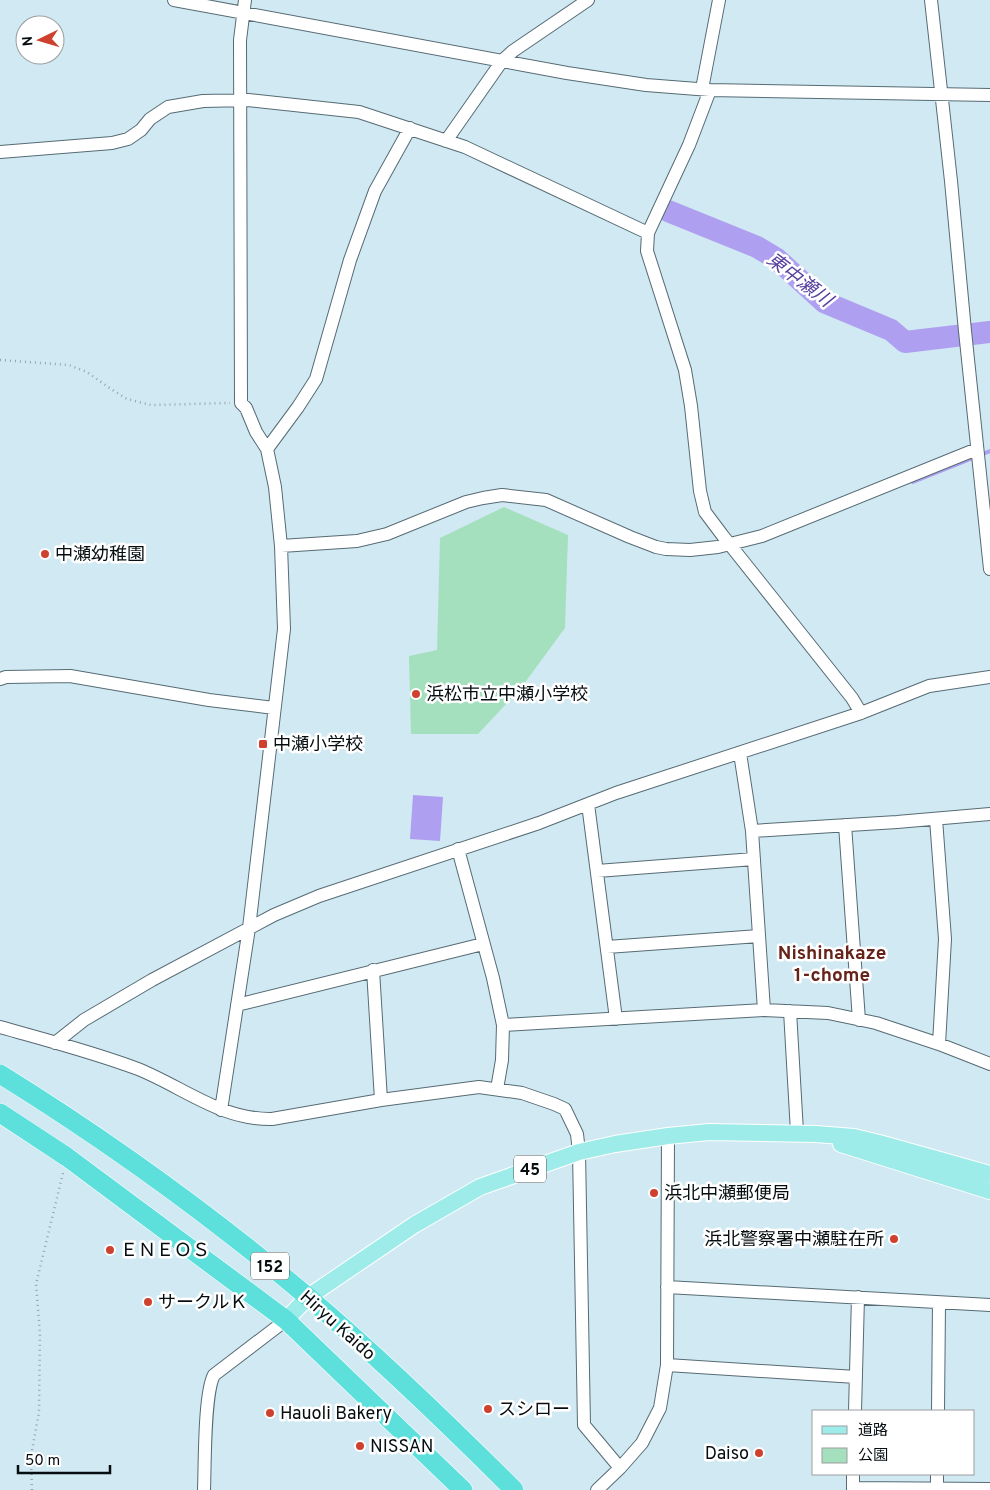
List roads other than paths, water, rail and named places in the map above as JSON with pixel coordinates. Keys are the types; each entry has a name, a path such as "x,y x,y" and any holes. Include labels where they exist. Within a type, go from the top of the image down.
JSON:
{"highway":[{"name":"Hiryu Kaido","path":"0,1074 72,1119 172,1190 308,1297 380,1362 514,1490"},
{"name":"Hiryu Kaido","path":"0,1113 67,1157 286,1320 463,1490"}],"main road":[{"name":"45","path":"286,1320 308,1297 414,1225 480,1187 579,1152 615,1144 709,1132 797,1132 854,1138 879,1143 990,1174"},
{"name":"45","path":"816,1134 847,1146 990,1191"}],"street":[{"path":"174,0 244,6 502,61 620,82 706,89 990,95"},
{"path":"719,0 706,89 689,145 648,233 647,251 685,370 705,512 852,698 861,713"},
{"path":"932,0 990,569"},
{"path":"446,141 502,61 584,1"},
{"path":"221,1110 249,928 284,629 281,546 275,487 266,449 256,432 246,408 241,403 240,40 244,6"},
{"path":"0,152 128,140 141,130 150,119 168,107 203,101 240,100 358,112 446,141 507,166 648,233"},
{"path":"266,449 298,407 316,379 350,260 375,191 410,128"},
{"path":"281,546 357,541 387,534 466,502 502,495 546,500 630,538 666,549 690,550 730,544 770,532 978,454"},
{"path":"0,679 70,676 209,700 274,708"},
{"path":"55,1043 84,1020 126,994 274,915 319,896 539,823 616,793 861,713 929,686 990,677"},
{"path":"740,753 752,832 764,1010"},
{"path":"588,804 616,1019"},
{"path":"752,832 990,814"},
{"path":"936,818 945,939 939,1044"},
{"path":"846,825 858,1020"},
{"path":"458,849 493,978 503,1025 502,1060 497,1088"},
{"path":"597,872 754,859"},
{"path":"607,947 759,936"},
{"path":"237,1005 483,944"},
{"path":"374,970 380,1100"},
{"path":"503,1025 764,1010 828,1013 876,1023 939,1044 990,1064"},
{"path":"790,1012 797,1132"},
{"path":"0,1027 95,1053 141,1070 221,1110 260,1119 272,1119 380,1100 479,1086 522,1094 565,1109 578,1134 584,1425 620,1468"},
{"path":"597,1490 642,1443 660,1408 667,1365 668,1136"},
{"path":"667,1287 990,1305"},
{"path":"855,1410 858,1297"},
{"path":"938,1410 939,1303"},
{"path":"204,1490 208,1396 211,1380 286,1320"},
{"path":"667,1365 856,1377"},
{"path":"853,1475 853,1489 990,1489"},
{"path":"937,1475 937,1488"}],"waterway":[{"name":"東中瀬川","path":"668,211 757,247 777,259 824,302 891,330 905,342 990,332"},
{"path":"913,482 990,451"}],"place":[{"name":"中瀬幼稚園","path":"45,554"},
{"name":"浜松市立中瀬小学校","path":"416,694"},
{"name":"中瀬小学校","path":"263,744"},
{"name":"浜北中瀬郵便局","path":"654,1193"},
{"name":"浜北警察署中瀬駐在所","path":"894,1239"},
{"name":"ＥＮＥＯＳ","path":"110,1250"},
{"name":"サークルＫ","path":"148,1302"},
{"name":"スシロー","path":"488,1409"},
{"name":"Hauoli Bakery","path":"270,1413"},
{"name":"NISSAN","path":"360,1446"},
{"name":"Daiso","path":"759,1453"}],"district":[{"name":"Nishinakaze 1-chome","path":"832,963"}]}
